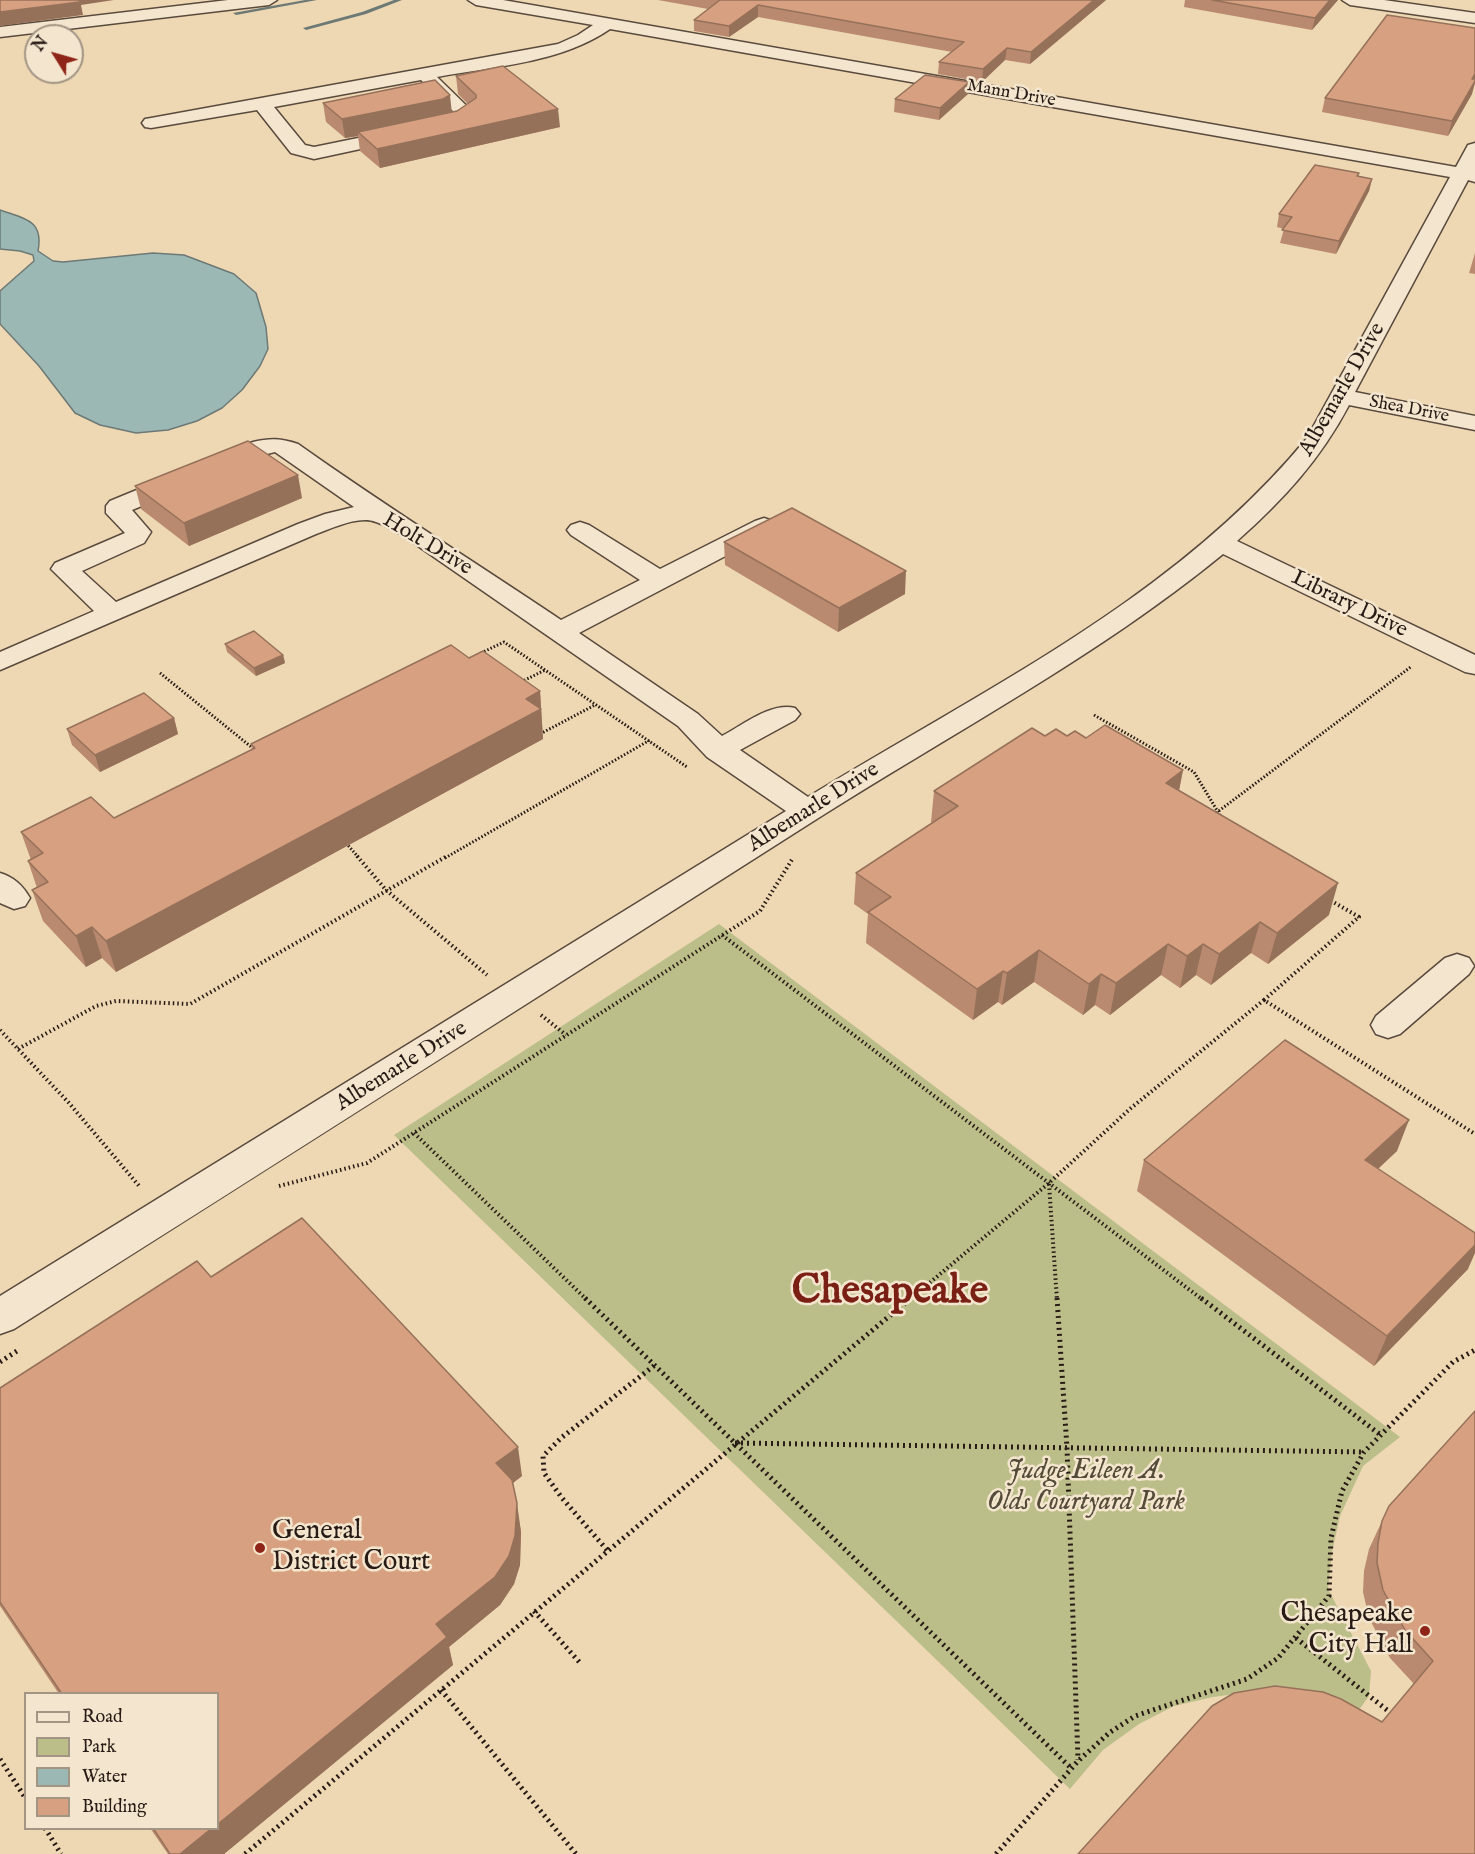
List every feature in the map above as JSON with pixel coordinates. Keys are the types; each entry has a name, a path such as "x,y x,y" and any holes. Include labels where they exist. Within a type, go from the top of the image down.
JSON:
{"street":[{"path":"0,32 269,0"},
{"name":"Mann Drive","path":"476,0 1471,166"},
{"path":"1350,0 1475,18"},
{"path":"151,123 562,48 584,39 607,23"},
{"path":"262,104 298,149 314,153 464,119 467,115 424,74"},
{"name":"Albemarle Drive","path":"0,1317 514,998 807,811 1051,663 1138,606 1222,544 1262,507 1318,440 1471,166"},
{"name":"Shea Drive","path":"1342,397 1475,423"},
{"path":"112,613 64,569 135,538 138,532 119,513 119,506 262,447 277,445 289,449 381,514"},
{"name":"Holt Drive","path":"0,662 333,519 365,512 381,514 411,530 688,720 718,750 807,811"},
{"path":"561,632 783,516"},
{"path":"580,530 660,581"},
{"name":"Library Drive","path":"1222,544 1475,666"},
{"path":"718,750 785,714"},
{"path":"1388,1025 1456,966"}],"path":[{"path":"473,657 504,642 693,771"},
{"path":"1209,818 1417,662"},
{"path":"513,687 544,670"},
{"path":"160,673 256,751"},
{"path":"538,735 595,705"},
{"path":"1094,715 1194,772 1217,812 1225,820"},
{"path":"1118,739 1127,734"},
{"path":"18,1048 96,1006 116,1001 190,1004 650,740"},
{"path":"269,1189 368,1164 760,911 800,847 776,831"},
{"path":"345,842 386,890 514,998 534,1009 566,1035"},
{"path":"245,1854 1048,1183 1131,1108 1264,1000 1359,917 1320,895"},
{"path":"722,935 1382,1436"},
{"path":"1264,1000 1475,1134"},
{"path":"0,1030 69,1103 164,1215"},
{"path":"414,1133 1071,1768"},
{"path":"1048,1183 1067,1448 1078,1761"},
{"path":"0,1362 30,1343"},
{"path":"996,1854 1071,1768 1110,1733 1135,1716 1247,1679 1278,1658 1329,1596 1331,1538 1342,1491 1364,1452 1453,1362 1475,1350"},
{"path":"608,1550 562,1498 544,1473 543,1456 561,1438 655,1365"},
{"path":"735,1443 1364,1452"},
{"path":"534,1611 581,1664"},
{"path":"1296,1638 1398,1719"},
{"path":"441,1690 576,1854"},
{"path":"0,1759 24,1796"},
{"path":"46,1830 61,1854"}],"green space":[{"name":"Judge Eileen A. Olds Courtyard Park","path":"719,924 1400,1437 1363,1466 1340,1516 1332,1552 1328,1589 1371,1671 1369,1696 1356,1714 1258,1691 1213,1697 1174,1706 1139,1724 1103,1750 1070,1789 394,1135"}],"water":[{"path":"0,210 31,222 38,233 38,251 53,261 153,253 184,255 234,274 256,293 266,327 268,349 260,366 242,390 222,408 197,421 168,430 136,433 100,425 75,413 39,366 0,324 0,291 34,261 33,255 0,249"}],"building":[{"path":"0,0 79,0 80,2 0,12"},
{"path":"720,0 1094,0 1031,52 1007,48 983,69 939,62 964,42 758,5 729,26 694,20"},
{"path":"1212,0 1330,0 1315,18"},
{"path":"1387,15 1475,28 1475,74 1472,79 1475,81 1452,121 1325,98"},
{"path":"503,66 558,109 377,149 358,132 457,111 476,98 476,95 456,76"},
{"path":"925,75 969,82 940,108 895,99"},
{"path":"435,80 450,95 443,99 342,119 323,103"},
{"path":"1315,165 1359,173 1357,176 1372,179 1339,241 1282,230 1292,217 1279,214"},
{"path":"248,441 298,475 184,523 135,486"},
{"path":"792,508 906,571 839,608 724,542"},
{"path":"254,631 283,655 254,668 225,644"},
{"path":"451,645 469,658 483,651 540,691 526,699 541,709 106,941 92,927 76,936 32,890 48,882 28,861 43,853 21,832 91,797 114,818 255,748 251,744"},
{"path":"144,693 174,718 95,755 67,729"},
{"path":"1105,725 1183,770 1166,783 1338,883 1277,933 1260,922 1219,954 1203,944 1187,956 1168,944 1116,983 1101,974 1089,984 1039,950 1007,973 1003,971 977,989 868,912 891,897 856,873 958,806 934,791 1032,728 1045,736 1056,729 1067,736 1075,731 1086,738"},
{"path":"1285,1040 1409,1120 1365,1160 1475,1233 1475,1245 1387,1336 1144,1160"},
{"name":"General District Court","path":"302,1218 518,1447 496,1463 512,1480 517,1503 515,1536 509,1556 495,1577 436,1624 447,1637 219,1823 219,1692 61,1692 0,1602 0,1388 197,1261 211,1277"},
{"name":"Chesapeake City Hall","path":"1475,1411 1475,1854 1078,1854 1212,1706 1234,1693 1275,1686 1323,1692 1341,1699 1382,1722 1433,1661 1405,1630 1383,1590 1377,1563 1382,1521 1389,1506"},
{"path":"154,1830 210,1830 180,1854 170,1854"}],"waterway":[{"path":"236,13 314,0"},
{"path":"306,28 364,13 399,0"}],"place":[{"name":"General District Court","path":"260,1548"},
{"name":"Chesapeake City Hall","path":"1425,1631"}],"district":[{"name":"Chesapeake","path":"890,1294"}]}
